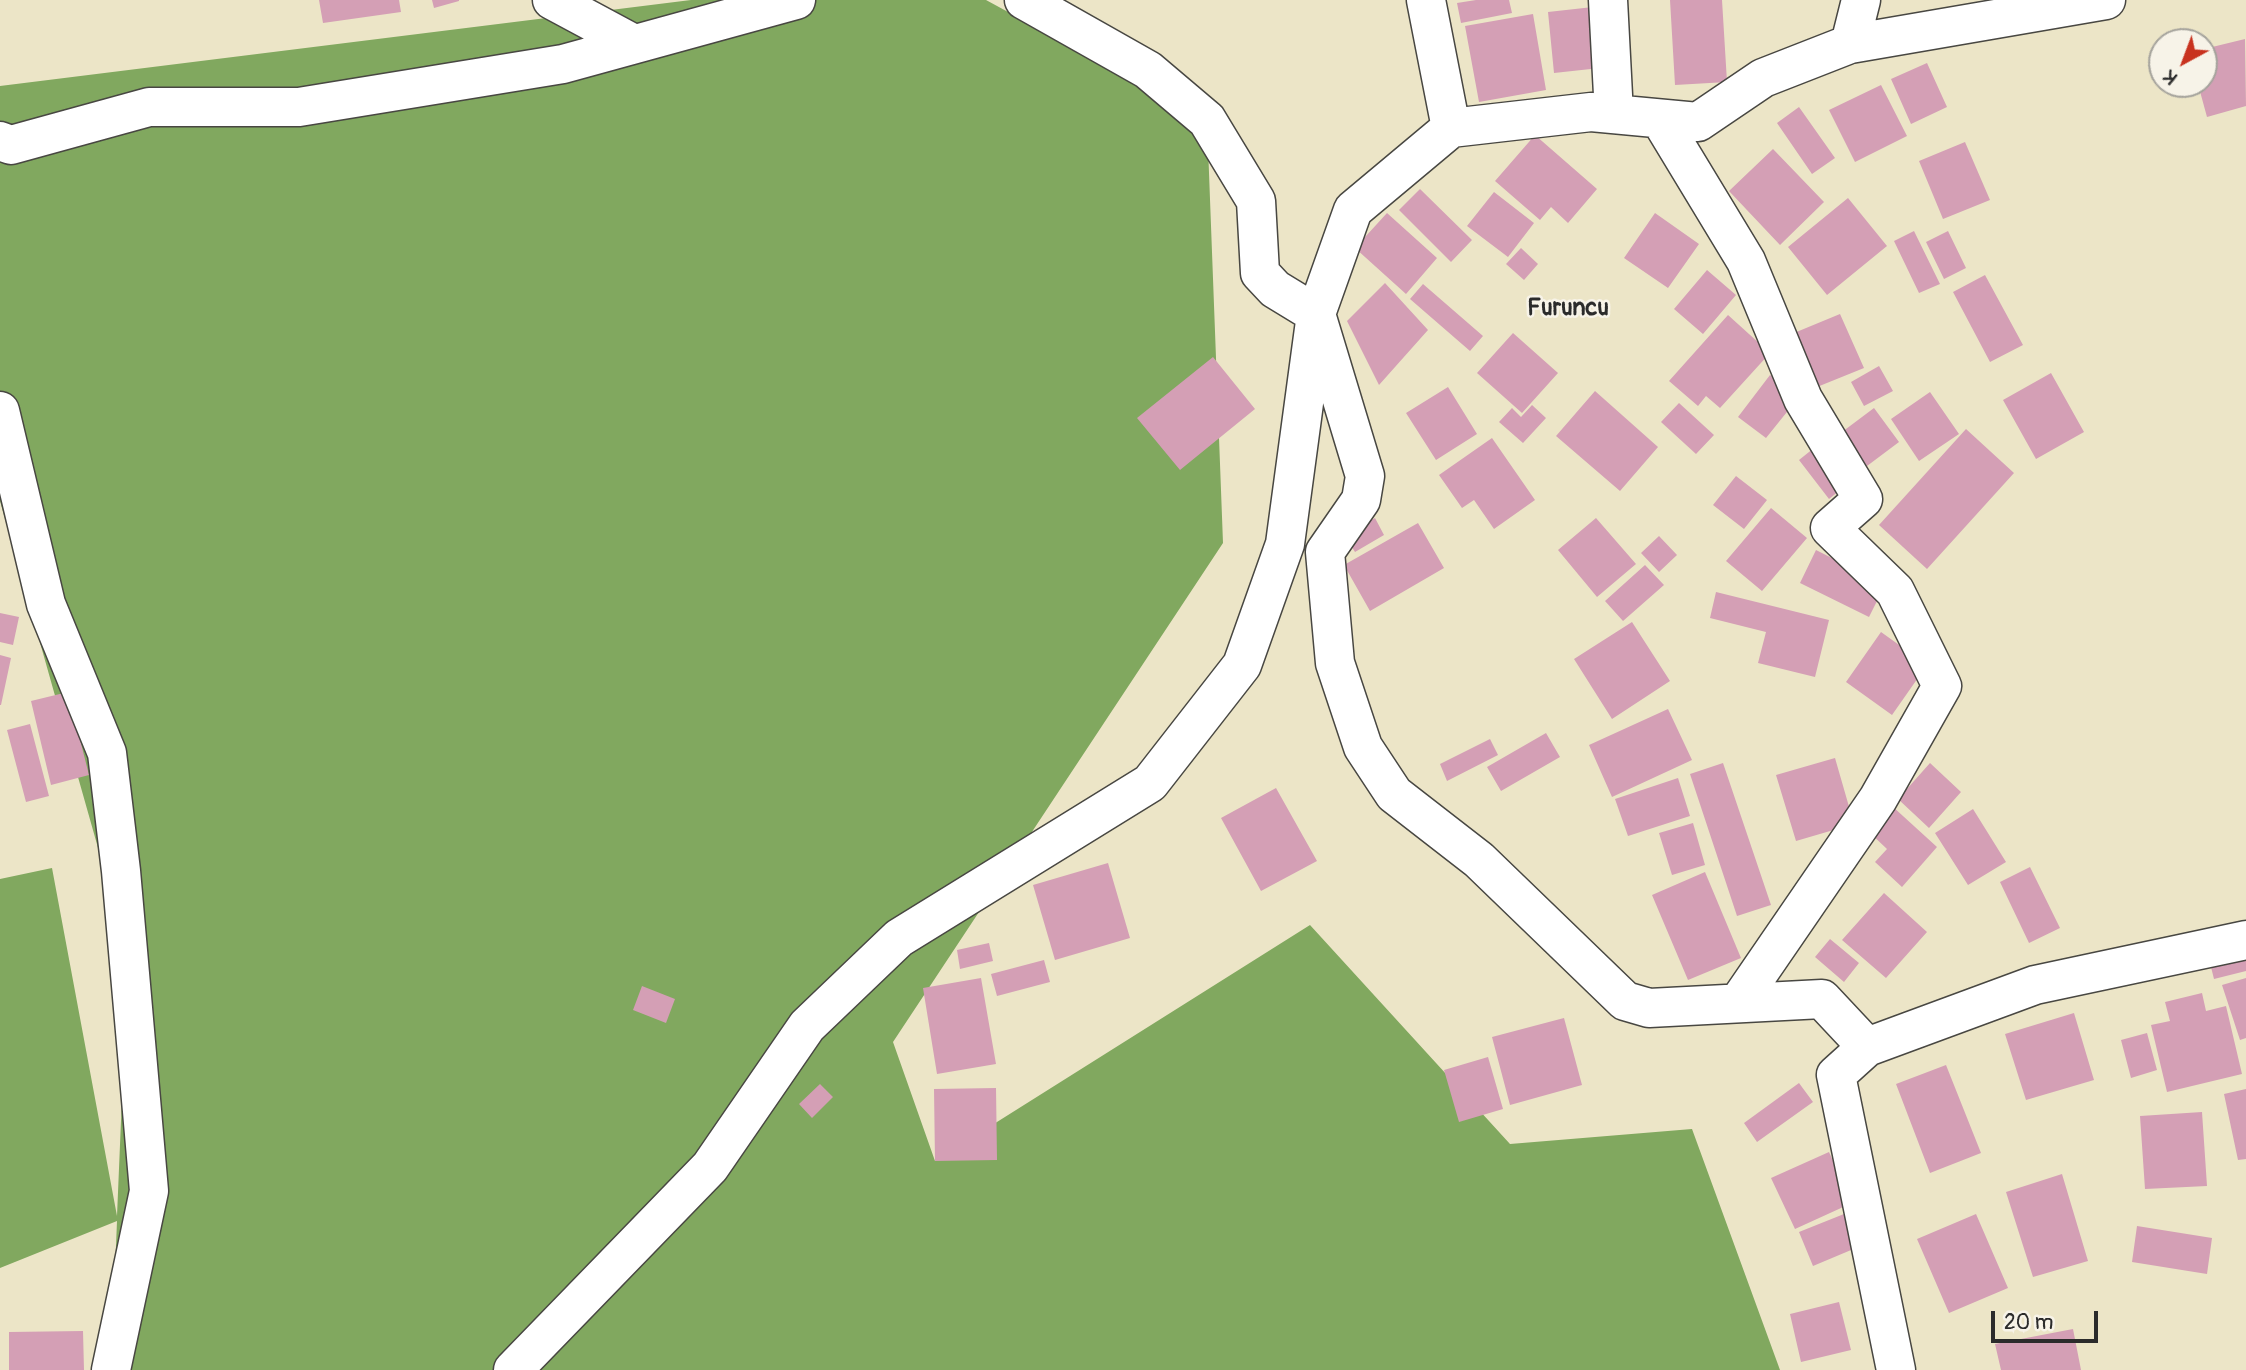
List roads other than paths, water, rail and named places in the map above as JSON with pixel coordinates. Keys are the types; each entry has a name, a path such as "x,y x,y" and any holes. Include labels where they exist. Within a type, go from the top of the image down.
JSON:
{"street":[{"path":"552,0 634,44"},
{"path":"0,141 11,145 149,107 299,107 563,64 796,0"},
{"path":"1024,0 1148,70 1207,120 1256,201 1260,273 1275,289 1316,314 1365,476 1361,500 1325,551 1335,663 1363,747 1394,794 1479,860 1625,1001 1649,1008 1822,999 1867,1047"},
{"path":"1426,0 1451,128"},
{"path":"1608,0 1614,114"},
{"path":"1850,44 1861,0"},
{"path":"513,1370 710,1167 807,1026 899,938 1150,783 1242,665 1284,544 1316,314 1353,210 1451,128 1591,113 1698,122 1763,78 1850,44 2106,0"},
{"path":"1660,118 1746,261 1803,399 1863,499 1830,528 1895,591 1942,687 1878,799 1738,1003"},
{"path":"0,411 47,604 107,753 121,872 149,1191 111,1370"},
{"path":"1896,1370 1836,1075 1867,1047 2035,985 2246,940"}],"district":[{"name":"Furuncu","path":"1568,309"}]}
